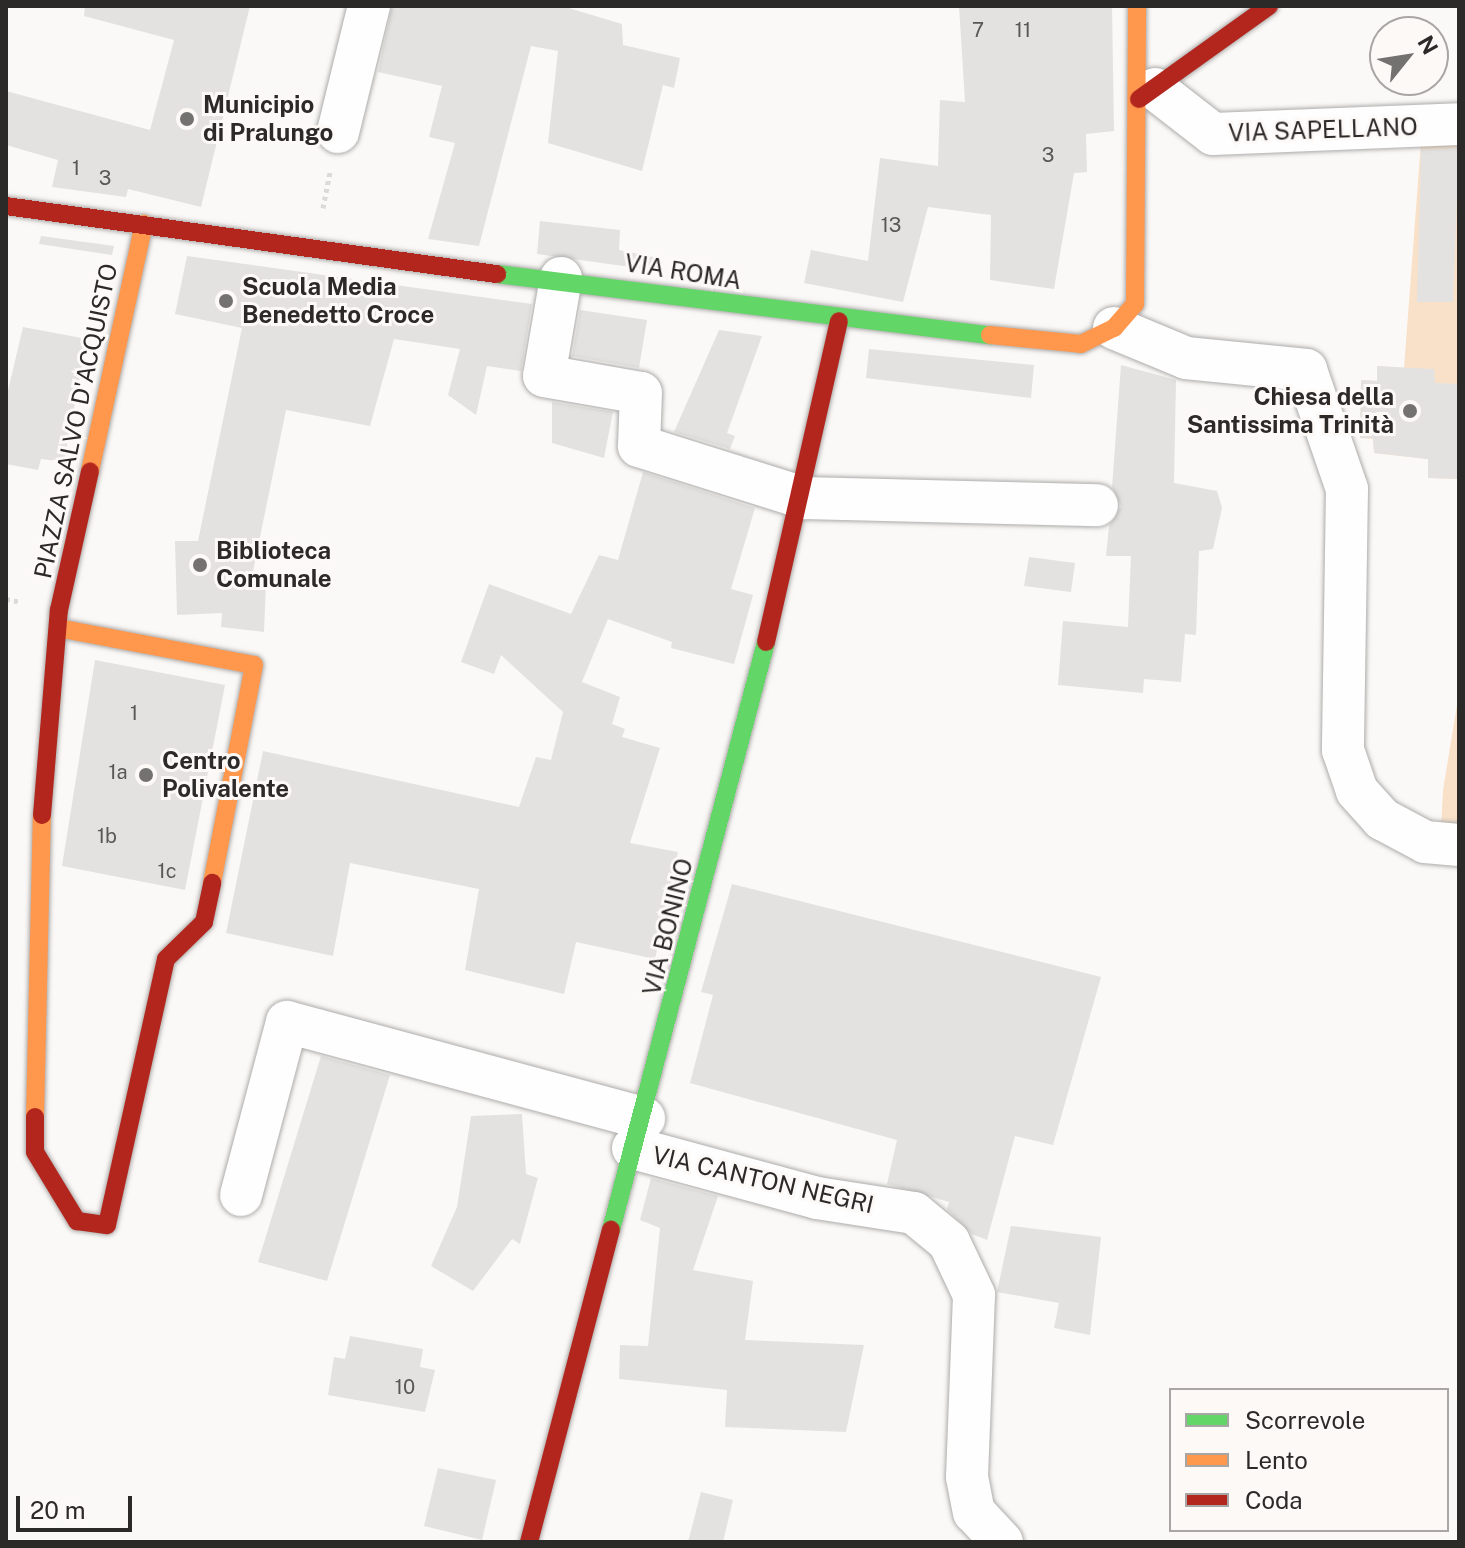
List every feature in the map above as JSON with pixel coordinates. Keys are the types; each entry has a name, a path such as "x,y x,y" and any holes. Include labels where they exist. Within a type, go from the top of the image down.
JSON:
{"street":[{"path":"1137,6 1147,94 1135,304 1114,328 1186,358 1306,370 1347,489 1343,750 1357,791 1382,819 1425,842 1459,845"},
{"path":"1147,94 1269,6"},
{"path":"338,132 358,8"},
{"name":"VIA SAPELLANO","path":"1147,94 1213,134 1459,124"},
{"name":"VIA ROMA","path":"6,206 561,278 839,321 1044,346 1081,344 1114,328"},
{"name":"PIAZZA SALVO D'ACQUISTO","path":"58,628 254,665 204,922 166,959 107,1225 77,1221 35,1152 35,891 58,628 144,224"},
{"path":"561,278 544,376 641,393 639,446 804,498 1097,505"},
{"name":"VIA BONINO","path":"529,1542 804,498 839,321"},
{"name":"VIA CANTON NEGRI","path":"241,1195 287,1022 638,1133 817,1198 914,1213 949,1242 974,1295 967,1477 974,1512 1002,1542"}],"shaded area":[{"path":"1459,141 1459,479 1428,478 1428,459 1374,453 1373,439 1360,438 1361,380 1377,381 1377,366 1404,368 1421,142"},
{"path":"1459,693 1459,828 1441,827 1443,790"}],"building":[{"name":"Municipio di Pralungo","path":"85,6 250,6 201,207 128,189 126,197 52,187 58,160 6,145 6,91 150,130 174,40 84,16"},
{"path":"392,6 562,6 622,24 623,45 680,58 674,88 663,85 642,171 548,143 558,51 531,46 479,246 428,239 455,143 429,137 442,86 378,72"},
{"path":"959,6 1112,6 1114,131 1086,134 1087,172 1074,173 1054,289 990,280 991,215 928,207 903,302 804,283 811,250 868,261 880,158 938,166 940,100 965,102"},
{"path":"1459,148 1453,302 1417,302 1421,150"},
{"path":"540,221 620,230 619,250 653,257 652,270 537,254"},
{"path":"41,236 114,246 112,255 39,244"},
{"path":"187,256 532,304 521,371 487,366 476,415 448,395 460,349 394,339 370,426 286,410 251,581 266,582 264,632 221,627 222,613 177,615 175,541 198,541 242,328 175,314"},
{"path":"580,310 647,320 639,368 572,356"},
{"path":"23,327 87,339 64,462 41,459 38,470 6,464 6,399"},
{"path":"719,330 762,336 727,433 735,436 730,449 674,432"},
{"path":"869,349 1034,365 1031,398 866,378"},
{"path":"1121,365 1176,380 1174,483 1217,491 1222,508 1213,549 1199,551 1196,635 1185,634 1181,682 1144,679 1143,693 1058,685 1063,621 1128,627 1131,556 1106,556 1109,526 1121,506 1112,487"},
{"name":"Chiesa della Santissima Trinità","path":"1377,366 1434,369 1435,383 1459,384 1459,479 1428,478 1428,459 1374,453 1373,438 1360,438 1361,380 1377,381"},
{"path":"552,402 613,412 604,458 552,443"},
{"path":"643,472 755,508 731,589 753,595 734,664 671,648 672,642 608,619 582,682 620,697 612,724 625,729 622,737 660,748 630,843 678,852 655,959 576,942 564,994 465,970 479,889 350,863 333,956 226,933 263,751 519,807 536,757 551,760 563,712 501,655 494,674 461,662 489,584 571,614 599,555 618,560"},
{"path":"1029,557 1075,563 1071,592 1024,586"},
{"name":"Centro Polivalente","path":"95,660 225,685 185,890 62,866"},
{"path":"732,884 1101,977 1053,1145 1015,1136 987,1240 972,1234 947,1209 949,1202 887,1184 897,1140 690,1083 713,995 701,992"},
{"path":"321,1056 390,1075 327,1281 258,1262"},
{"path":"522,1114 526,1174 538,1178 520,1244 512,1239 473,1291 431,1266 457,1207 471,1116"},
{"path":"651,1178 718,1196 693,1270 753,1281 745,1340 864,1345 846,1432 725,1427 727,1390 619,1379 620,1345 648,1346 660,1228 640,1220"},
{"path":"1011,1226 1101,1237 1090,1335 1054,1328 1059,1303 997,1292"},
{"path":"350,1336 423,1349 420,1367 435,1370 425,1412 328,1395 334,1357 345,1359"},
{"path":"438,1468 496,1480 482,1540 424,1526"},
{"path":"701,1492 733,1500 723,1542 688,1542"}],"traffic: fast":[{"path":"497,274 990,335"},
{"path":"611,1230 766,642"}],"traffic: slow":[{"path":"990,335 1081,344 1114,328 1135,304 1137,6"},
{"path":"90,471 144,224"},
{"path":"58,628 254,665 212,883"},
{"path":"35,1117 42,815"}],"traffic: jam":[{"path":"1139,99 1269,6"},
{"path":"6,206 497,274"},
{"path":"766,642 839,321"},
{"path":"42,815 59,610 90,471"},
{"path":"35,1117 35,1152 77,1221 107,1225 166,959 204,922 212,883"},
{"path":"529,1542 611,1230"}],"place":[{"name":"Municipio di Pralungo","path":"187,119"},
{"name":"Scuola Media Benedetto Croce","path":"226,301"},
{"name":"Chiesa della Santissima Trinità","path":"1410,411"},
{"name":"Biblioteca Comunale","path":"200,565"},
{"name":"Centro Polivalente","path":"146,775"}]}
